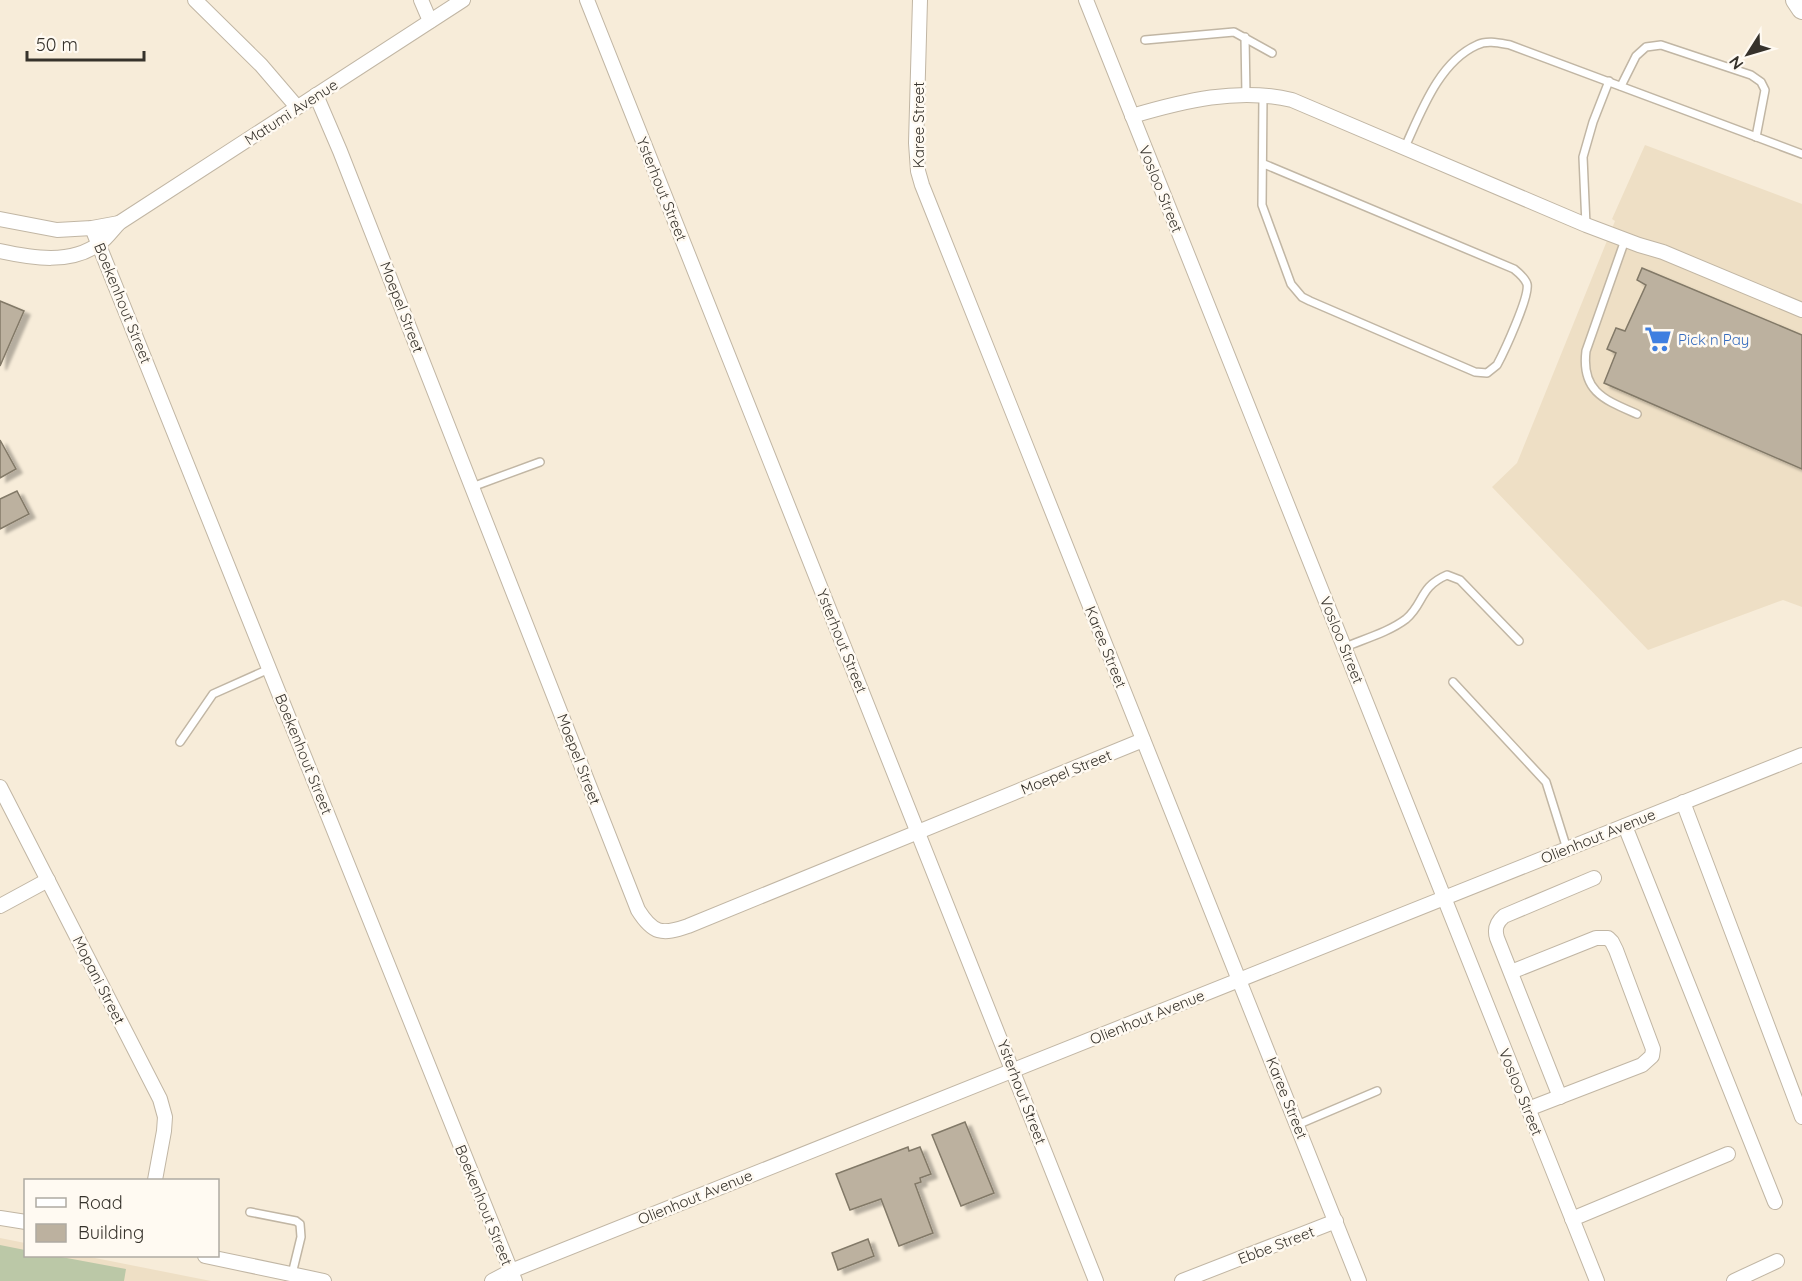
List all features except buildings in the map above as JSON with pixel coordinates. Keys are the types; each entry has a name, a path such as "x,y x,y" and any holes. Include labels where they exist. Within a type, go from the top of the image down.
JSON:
{"street":[{"path":"195,0 261,65 297,107"},
{"path":"422,0 430,21"},
{"name":"Matumi Avenue","path":"0,251 46,259 79,254 99,243 119,223 463,0"},
{"name":"Ysterhout Street","path":"587,0 1096,1281"},
{"name":"Karee Street","path":"920,0 916,143 918,171 1359,1281"},
{"name":"Vosloo Street","path":"1086,0 1597,1281"},
{"path":"1796,0 1802,9"},
{"name":"Moepel Street","path":"316,95 345,162 638,910 652,928 662,932 688,926 1143,740"},
{"path":"1132,116 1170,105 1218,97 1246,95 1283,98 1405,147 1586,225 1663,252 1802,310"},
{"name":"Matumi Avenue","path":"0,219 57,230 92,228 119,223"},
{"name":"Boekenhout Street","path":"92,228 513,1276"},
{"name":"Olienhout Avenue","path":"492,1281 513,1276 1013,1070 1802,754"},
{"name":"Mopani Street","path":"0,787 160,1099 165,1117 155,1179"},
{"path":"1683,802 1802,1117"},
{"path":"1625,826 1775,1202"},
{"path":"1560,1097 1495,932 1499,920 1504,916 1594,878"},
{"path":"0,906 48,880"},
{"path":"1511,972 1596,938 1608,938 1616,950 1650,1039 1652,1056 1642,1065 1528,1109"},
{"path":"1572,1219 1728,1154"},
{"path":"0,1218 24,1222"},
{"name":"Ebbe Street","path":"1182,1281 1336,1221"},
{"path":"211,1257 324,1281"},
{"path":"1734,1281 1777,1261"}],"lane":[{"path":"1145,40 1234,32 1272,53"},
{"path":"1245,37 1246,95"},
{"path":"1405,147 1432,88 1440,77 1478,44 1491,42 1510,45 1802,154"},
{"path":"1621,86 1636,56 1646,47 1661,45 1751,75 1761,82 1765,90 1756,137"},
{"path":"1586,225 1583,157 1593,122 1609,81"},
{"path":"1263,96 1264,164 1261,196 1264,213 1291,284 1302,297 1475,372 1487,373 1497,366 1526,298 1527,284 1519,273 1264,164"},
{"path":"1625,240 1586,351 1585,370 1594,390 1604,399 1637,414"},
{"path":"472,487 540,462"},
{"path":"1345,647 1399,624 1413,611 1425,590 1447,575 1460,580 1519,641"},
{"path":"180,742 213,694 269,669"},
{"path":"1453,682 1546,782 1567,849"},
{"path":"1297,1125 1377,1091"},
{"path":"250,1212 296,1221 300,1224 301,1237 292,1274"}],"shaded area":[{"path":"1645,145 1802,204 1802,607 1783,600 1648,650 1492,487 1517,463 1615,221 1612,219"},
{"path":"0,1238 24,1243 24,1257 90,1257 211,1281 0,1281"}],"green space":[{"path":"0,1245 24,1250 24,1257 61,1257 126,1269 124,1281 0,1281"}],"place":[{"name":"Pick n Pay","path":"1658,339"}]}
